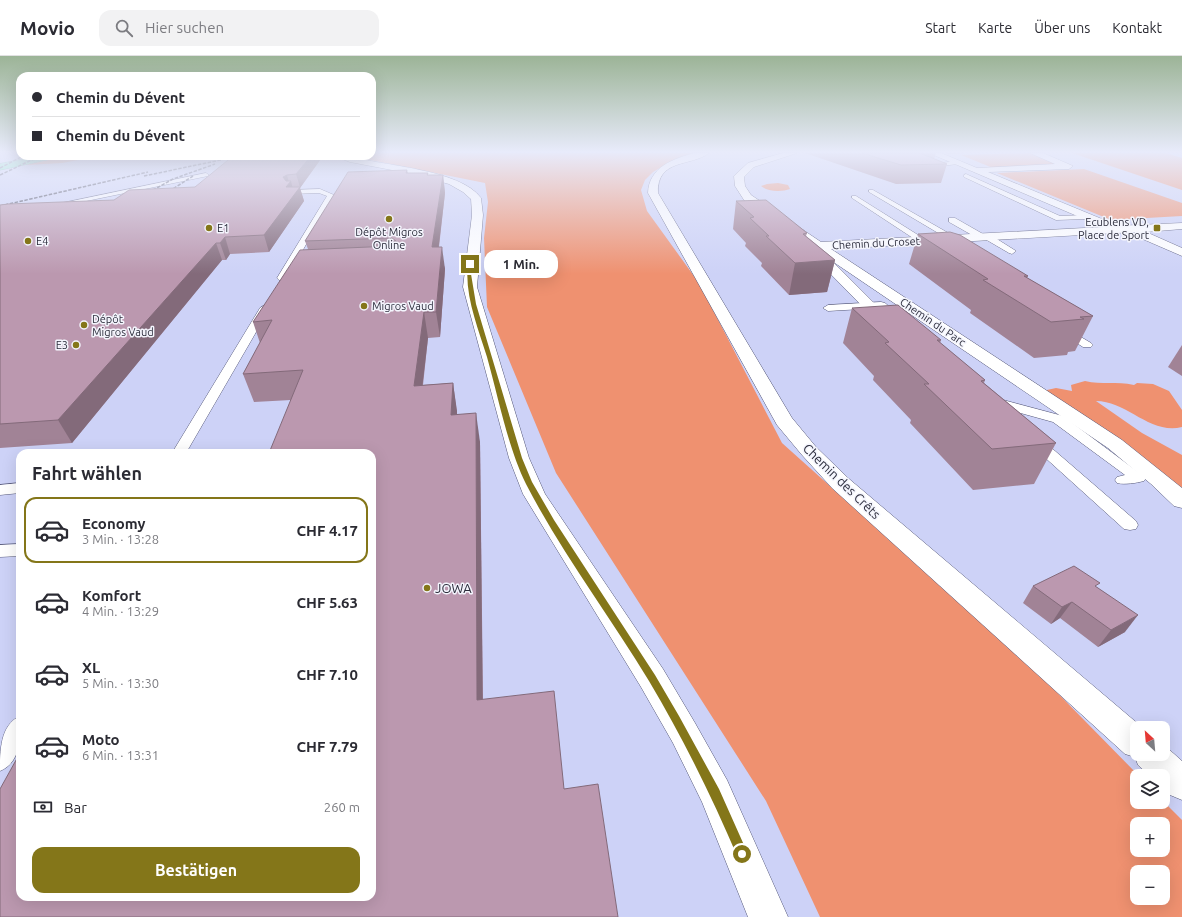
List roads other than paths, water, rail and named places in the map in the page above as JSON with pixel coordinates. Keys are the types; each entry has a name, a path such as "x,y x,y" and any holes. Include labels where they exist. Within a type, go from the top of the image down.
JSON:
{"street":[{"path":"470,193 476,198 478,210 469,274 470,287 508,424 524,471 534,494 648,672 684,733 715,792 768,917"},
{"name":"Chemin des Crêts","path":"652,193 784,421 809,451 840,483 1130,737"},
{"name":"Chemin du Parc","path":"743,193 760,207 1115,444 1159,479 1182,501"},
{"name":"Chemin du Croset","path":"1028,193 1116,229"},
{"name":"Chemin du Croset","path":"870,306 813,248 818,246 921,243 984,236 1182,226"},
{"path":"1150,228 1142,230 1139,233 1182,252"},
{"path":"1158,761 1182,783"}],"lane":[{"path":"53,206 116,193"},
{"path":"277,287 293,267 331,195 326,193"},
{"path":"876,193 947,241"},
{"path":"1008,193 1059,218 1085,217"},
{"path":"854,197 921,243"},
{"path":"952,220 1012,251"},
{"path":"181,449 269,300"},
{"path":"828,308 881,305 902,324 885,322"},
{"path":"1054,324 1087,345"},
{"path":"1013,421 986,398 1058,419 1139,478 1122,480"},
{"path":"1024,432 1130,525"},
{"path":"0,490 16,488"},
{"path":"0,551 16,550"},
{"path":"0,760 16,733"}],"railway":[{"path":"0,206 56,193"}],"place":[{"name":"Dépôt Migros Online","path":"389,219"},
{"name":"E1","path":"209,228"},
{"name":"Ecublens VD, Place de Sport","path":"1157,228"},
{"name":"E4","path":"28,241"},
{"name":"Migros Vaud","path":"364,306"},
{"name":"Dépôt Migros Vaud","path":"84,325"},
{"name":"E3","path":"76,345"},
{"name":"JOWA","path":"427,588"}]}
